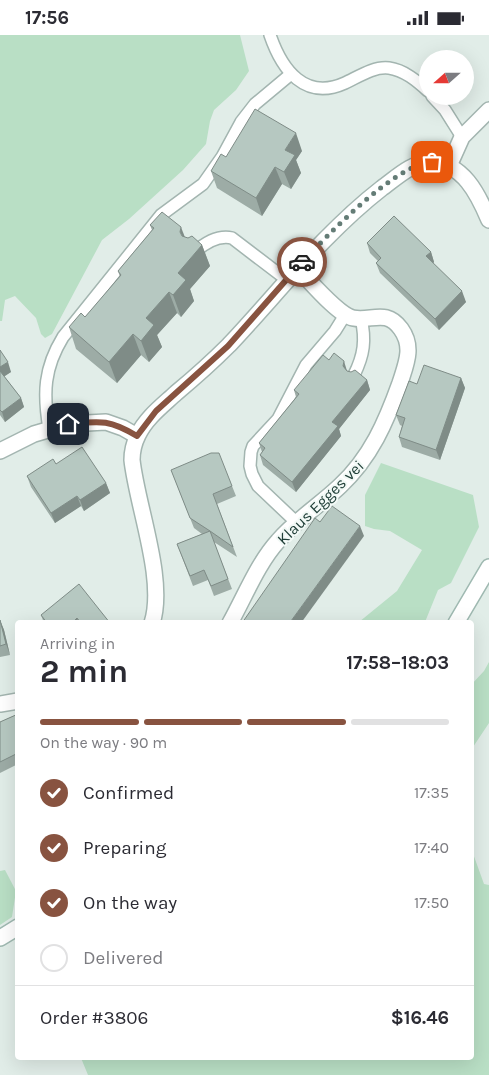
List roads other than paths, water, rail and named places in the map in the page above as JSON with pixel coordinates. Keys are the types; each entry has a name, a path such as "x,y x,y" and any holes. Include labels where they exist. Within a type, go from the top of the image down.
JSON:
{"street":[{"path":"449,166 462,137 489,110"},
{"path":"153,620 155,608 155,580 132,460 137,436 156,411 228,346 292,274 341,223 398,176 416,165 432,162 449,166 467,180 482,202 489,219"},
{"path":"292,274 345,315"},
{"name":"Klaus Egges vei","path":"232,620 270,551 286,532 340,487 366,458 386,420 407,362 408,343 398,325 381,316 350,318 345,315"},
{"path":"0,451 34,434 68,424 99,421 114,424 137,436"},
{"path":"458,620 489,567"},
{"path":"0,704 15,702"},
{"path":"0,938 15,929"}],"lane":[{"path":"270,35 279,56 291,74 308,86 326,89 336,87 373,70 388,68 407,75 419,84"},
{"path":"49,429 45,403 46,380 52,359 63,337 161,215 203,184 222,157 241,122 255,104 291,74"},
{"path":"440,105 462,137"},
{"path":"195,251 221,237 232,238 292,274"},
{"path":"297,523 258,486 250,466 251,452 253,446 278,419 306,365 335,331 345,315"},
{"path":"354,375 362,357 365,344 361,318"}]}
